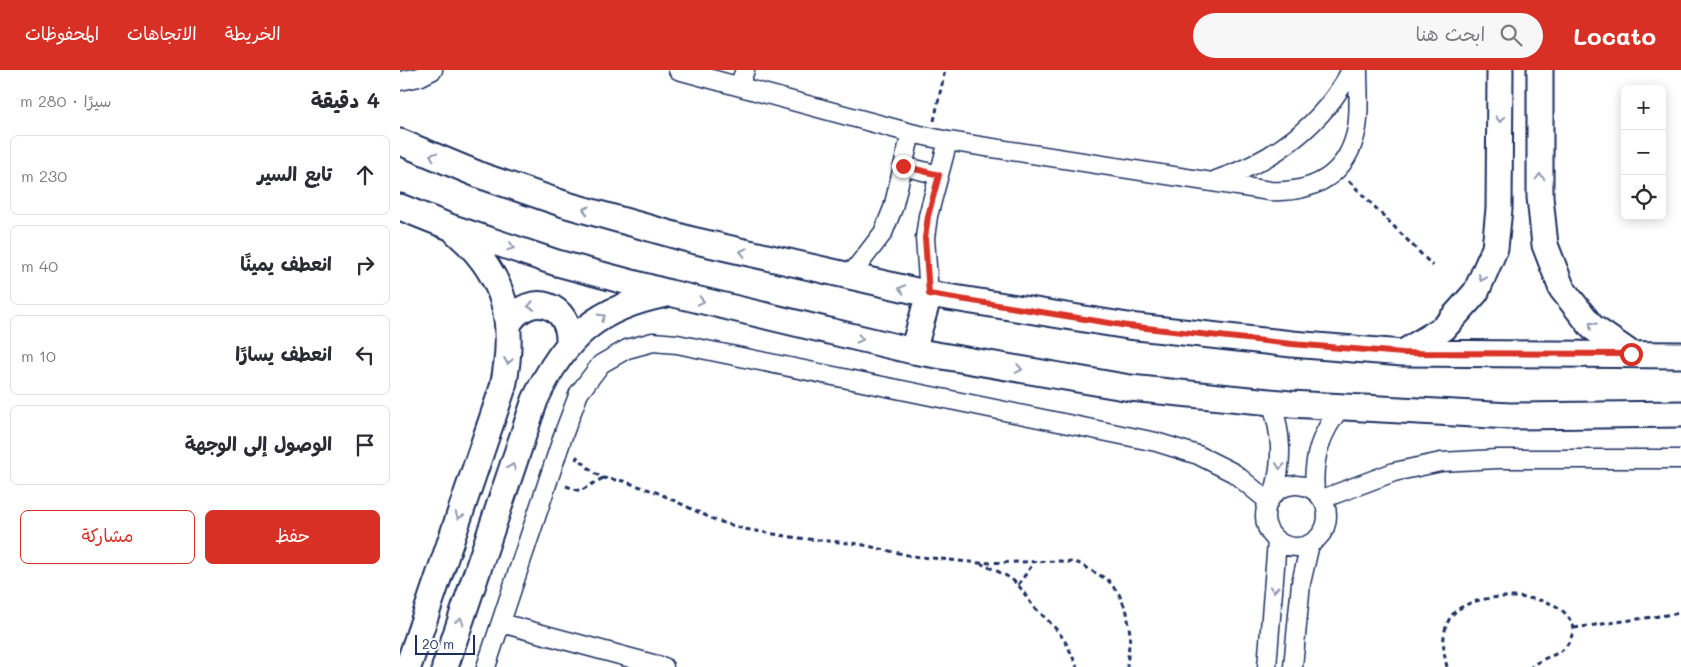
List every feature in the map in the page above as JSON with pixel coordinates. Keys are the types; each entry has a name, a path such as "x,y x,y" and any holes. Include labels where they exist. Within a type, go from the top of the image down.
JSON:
{"street":[{"path":"400,81 419,77 433,70"},
{"path":"678,70 742,78 911,133 948,141 1212,182 1290,192 1310,188 1328,178 1337,169 1353,146 1357,126 1358,70"},
{"path":"1212,182 1256,164 1289,144 1330,104 1351,70"},
{"path":"1403,353 1444,328 1476,292 1495,248 1499,209 1500,70"},
{"path":"1540,70 1540,198 1545,245 1562,289 1580,312 1592,327 1631,354"},
{"path":"849,277 883,234 893,208 911,133"},
{"path":"913,351 929,294 925,238 928,216 948,141"},
{"path":"400,142 482,176 567,205 692,240 929,294 1128,326 1292,344 1403,353 1681,355"},
{"path":"903,166 939,175"},
{"path":"400,207 450,227 557,263 670,293 913,351 1130,388 1271,402 1510,416 1681,414"},
{"path":"408,667 503,387 509,355 509,323 502,295 490,269 472,246 450,227"},
{"path":"445,667 535,400 549,370 569,343 590,324 615,309 642,299 670,293"},
{"path":"509,323 523,308 533,304 553,308 567,322 569,343"},
{"path":"486,667 579,393 601,364 627,349 653,342 677,344 1156,442 1198,455 1234,473 1271,497"},
{"path":"1271,402 1279,428 1281,456 1265,520 1271,535 1276,540 1292,547 1310,544"},
{"path":"1294,667 1301,583 1310,544 1324,530 1327,520 1326,509 1319,495 1314,476 1318,446 1324,431 1342,406"},
{"path":"1271,497 1284,487 1294,484 1305,486 1319,495 1394,472 1441,462 1497,459 1681,459"},
{"path":"1267,667 1276,540"},
{"path":"501,623 664,667"}],"path":[{"path":"930,137 945,70"},
{"path":"1337,169 1433,266"},
{"path":"603,478 580,491 565,485 577,457 593,472 603,478 623,481 656,492 715,520 744,529 798,538 859,544 912,556 979,563 1035,561 1078,563 1108,580 1119,594 1127,612 1130,634 1127,667"},
{"path":"554,462 571,469"},
{"path":"1018,585 1035,561"},
{"path":"979,563 1010,578 1018,585 1036,608 1056,626 1064,638 1076,667"},
{"path":"1447,667 1444,652 1444,636 1450,619 1460,608 1474,601 1509,597 1543,601 1564,611 1574,628"},
{"path":"1574,628 1681,612"},
{"path":"1531,667 1557,654 1566,647 1574,628"}],"route":[{"path":"903,166 939,175 928,216 925,238 929,294 1128,326 1292,344 1403,353 1631,354"}]}
